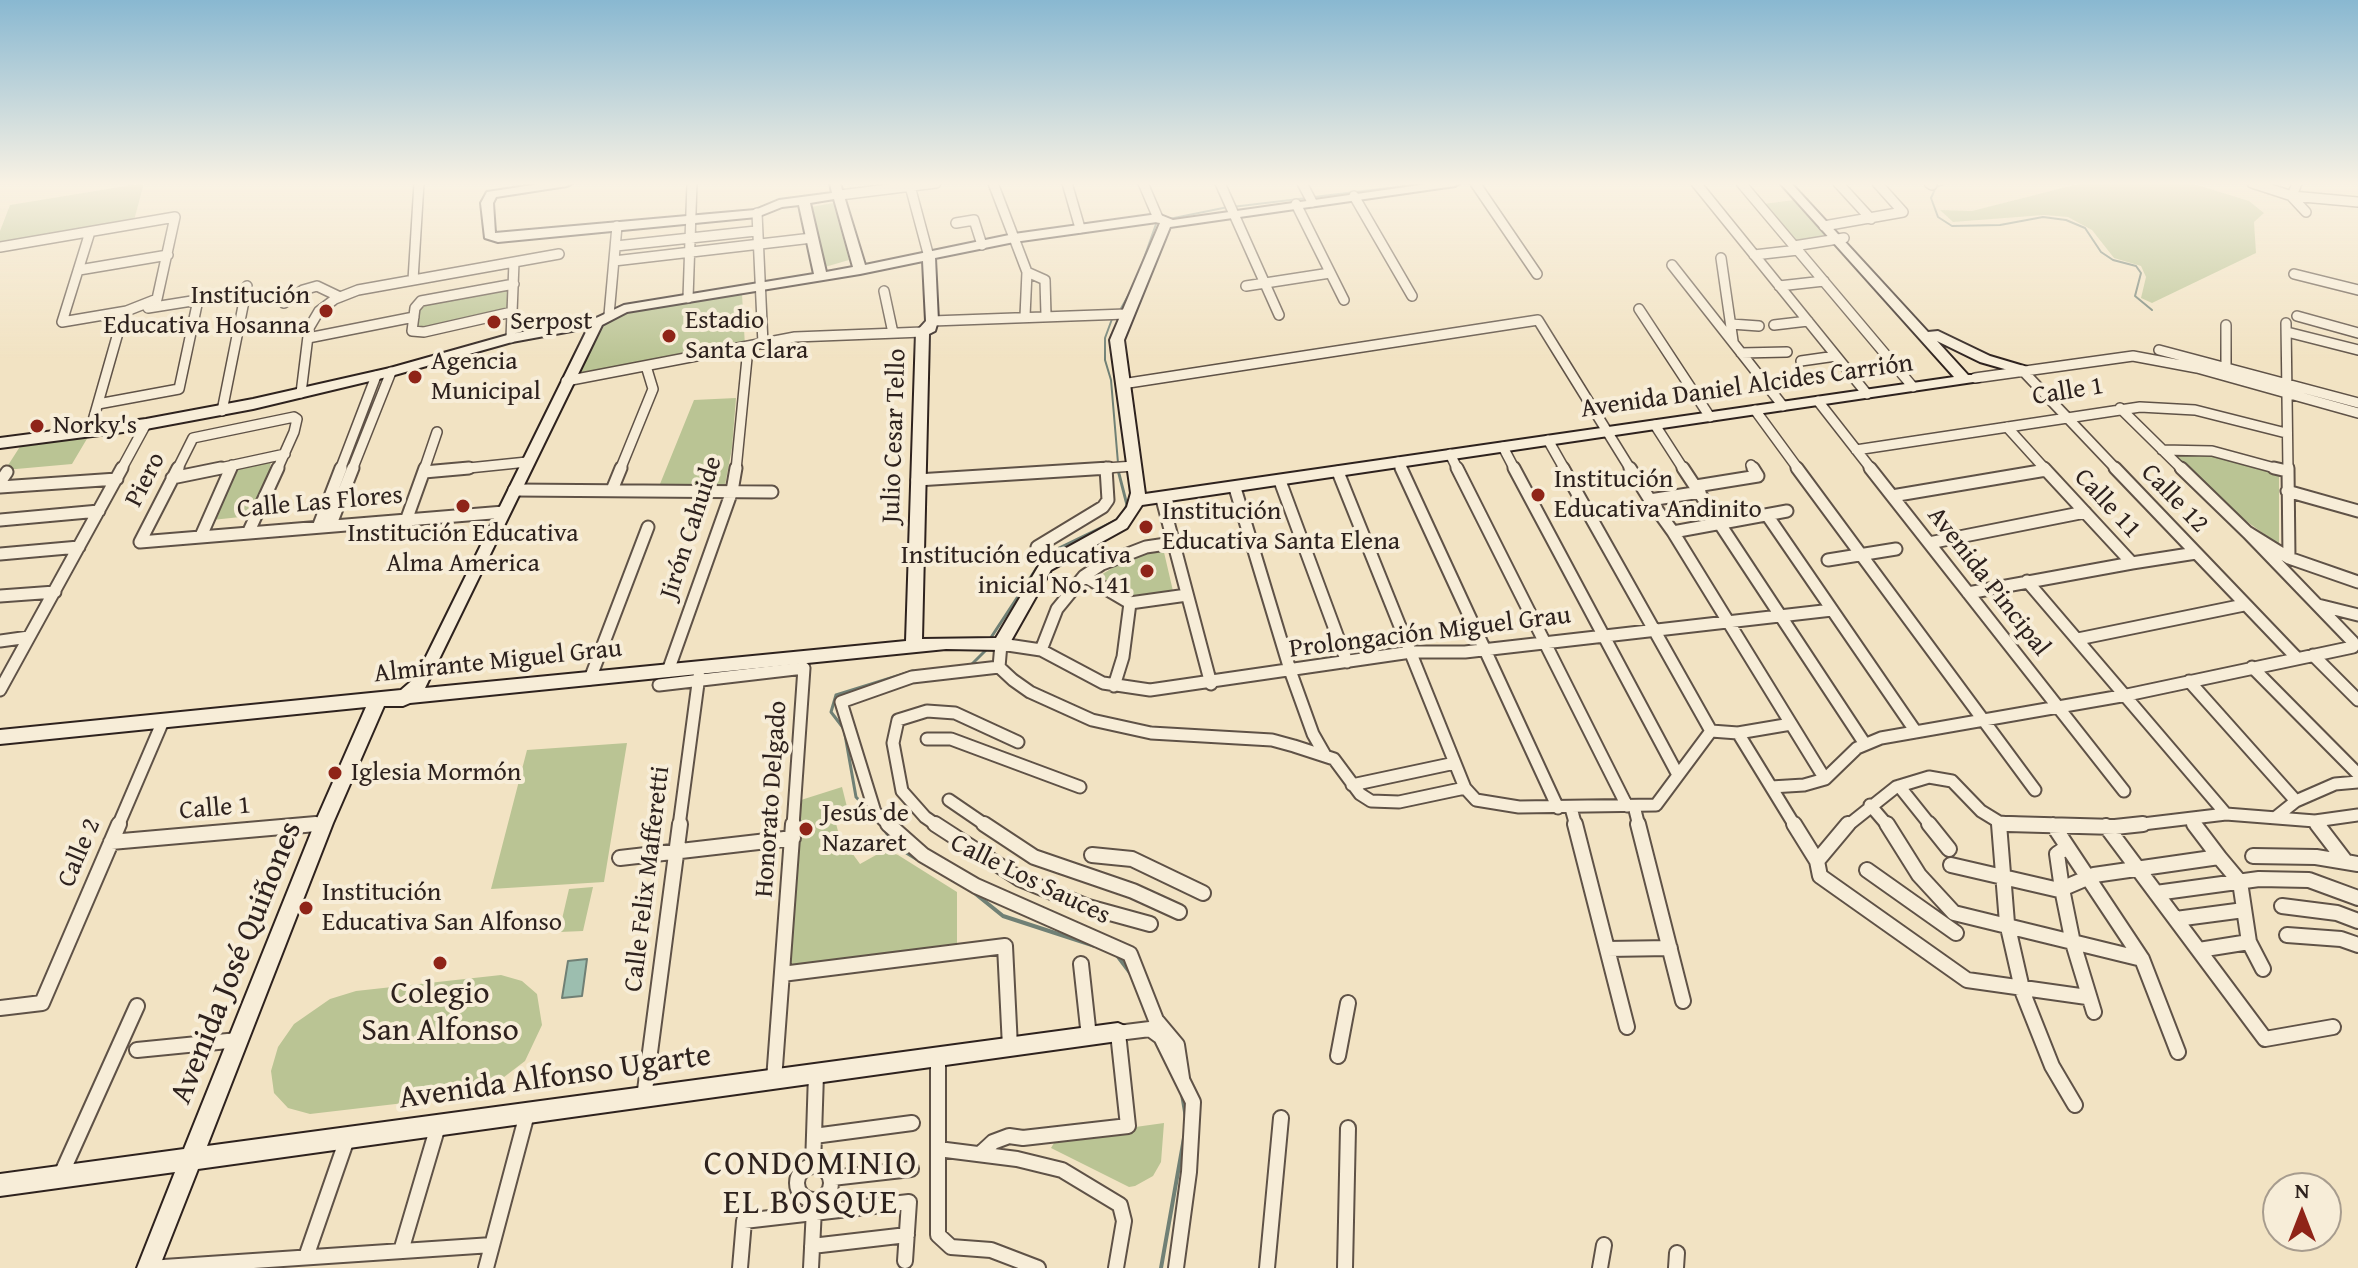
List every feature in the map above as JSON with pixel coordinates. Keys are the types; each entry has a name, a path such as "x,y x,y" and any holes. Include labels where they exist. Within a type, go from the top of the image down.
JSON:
{"street":[{"path":"0,247 29,242"},
{"path":"87,242 62,322 198,300 179,389 98,404"},
{"path":"124,312 157,299 170,242"},
{"path":"413,280 415,242"},
{"path":"366,724 405,698 422,681 566,381 603,318 616,242"},
{"path":"616,246 647,242"},
{"path":"688,298 690,242"},
{"path":"614,261 779,242"},
{"path":"813,242 821,275"},
{"path":"852,242 860,270"},
{"name":"Julio Cesar Tello","path":"914,646 917,480 929,257 925,242"},
{"path":"0,443 222,411 376,376 511,338 688,298 860,270 995,242"},
{"path":"1016,242 1027,272 1025,316"},
{"path":"1154,242 1117,340 1138,500 1130,518 1122,524 1046,566 1001,644 999,667 1030,692 1092,720 1165,734 1272,740 1325,755 1343,767 1352,785 1371,801 1399,802 1465,788"},
{"path":"1246,242 1279,315"},
{"path":"1315,242 1344,300"},
{"path":"1381,242 1412,296"},
{"path":"1515,242 1537,274"},
{"path":"1744,242 1867,394"},
{"path":"1791,242 1913,387"},
{"path":"1754,255 1842,242"},
{"path":"1843,242 1933,334 1970,379"},
{"path":"1843,242 1970,379"},
{"path":"756,245 763,344"},
{"path":"301,393 308,338 319,311 340,297 413,280 559,254"},
{"path":"79,270 168,255"},
{"path":"1721,258 1734,344"},
{"path":"511,338 514,262"},
{"path":"1672,265 1783,406"},
{"path":"1027,272 1045,280 1046,315"},
{"path":"1246,286 1330,273"},
{"path":"2294,274 2358,290"},
{"path":"1779,286 1824,281"},
{"path":"512,312 418,333 412,331 421,301 514,284"},
{"path":"222,411 247,286"},
{"path":"284,303 303,290 317,286 340,297"},
{"path":"884,291 893,333"},
{"path":"1639,309 1710,417"},
{"path":"90,431 124,312"},
{"path":"566,381 795,337 893,333 1025,316 1126,314"},
{"path":"2297,316 2358,333"},
{"path":"308,338 414,317"},
{"path":"1122,384 1538,320 1825,779"},
{"path":"1774,325 1808,321"},
{"path":"1731,324 1759,326"},
{"path":"2226,325 2226,366"},
{"path":"2289,558 2286,328 2358,350"},
{"path":"1933,334 1960,348 2022,370"},
{"name":"Jirón Cahuide","path":"663,678 732,491 741,440 748,348"},
{"name":"Avenida Daniel Alcides Carrión","path":"2159,350 2226,366 2358,414"},
{"path":"1741,353 1787,352"},
{"path":"1801,361 1836,356"},
{"name":"Avenida Daniel Alcides Carrión","path":"1138,500 1162,499 1450,454 2133,356 2358,403"},
{"path":"612,490 653,389 646,366"},
{"name":"Calle 12","path":"2022,370 2296,657"},
{"path":"325,524 391,372"},
{"path":"325,524 376,376"},
{"name":"Avenida Pincipal","path":"1818,401 2124,791"},
{"path":"1771,787 1804,785 1825,779 1865,744 1916,732 2127,695 2355,645 2247,532 2120,408"},
{"name":"Calle 1","path":"1856,450 2120,408 2195,410 2286,433"},
{"path":"1755,410 2035,790"},
{"name":"Piero","path":"140,542 193,438 297,419 285,454"},
{"path":"1,689 146,424"},
{"path":"1655,425 1865,744"},
{"name":"Calle 11","path":"2007,427 2132,563 2196,553"},
{"path":"407,518 437,432"},
{"path":"1548,440 1711,731"},
{"path":"1503,447 1678,775"},
{"path":"2162,450 2212,451 2287,471"},
{"path":"172,478 285,454"},
{"path":"249,531 285,454"},
{"path":"1450,454 1543,641 1631,806 1683,1001"},
{"path":"424,472 527,462"},
{"path":"1398,462 1485,650 1564,808 1627,1027"},
{"path":"201,536 232,465"},
{"path":"1650,500 1758,476 1751,465"},
{"path":"917,480 1134,466"},
{"path":"1037,547 1103,507 1108,500 1106,468"},
{"path":"1892,496 2046,470"},
{"path":"0,485 7,472"},
{"path":"1338,472 1465,788 1476,800 1491,805 1564,808 1660,803 1711,731"},
{"path":"0,485 117,479"},
{"path":"1280,481 1347,662"},
{"path":"1235,488 1291,673 1313,734 1325,755"},
{"path":"514,490 772,492"},
{"path":"2287,491 2358,511"},
{"path":"1162,499 1211,684"},
{"path":"0,520 99,511"},
{"path":"1673,532 1787,511"},
{"name":"Calle Las Flores","path":"140,542 325,524 504,512"},
{"path":"1929,543 2085,512"},
{"path":"1767,515 1916,732"},
{"path":"590,679 648,527"},
{"path":"2247,532 2289,558 2358,582"},
{"path":"1041,650 1057,609 1084,576 1102,564 1146,547 1173,543"},
{"path":"0,554 79,547"},
{"path":"1828,560 1896,549"},
{"path":"1968,593 2132,563"},
{"path":"1084,576 1130,603 1187,595"},
{"path":"2027,581 2226,814"},
{"path":"0,596 55,592"},
{"path":"1114,686 1123,657 1130,603"},
{"path":"2078,639 2244,605"},
{"path":"2318,605 2358,615"},
{"name":"Prolongación Miguel Grau","path":"1001,644 1041,650 1114,686 1150,690 1291,673 1411,652 1435,655 1832,610"},
{"path":"0,641 29,637"},
{"name":"Almirante Miguel Grau","path":"0,737 590,679 663,678 914,646 1001,644"},
{"path":"2313,655 2358,700"},
{"name":"Calle Los Sauces","path":"999,667 912,677 841,702 875,812 923,855 976,886 1130,954 1156,1020 1177,1045 1182,1078"},
{"path":"2252,667 2358,774"},
{"name":"Honorato Delgado","path":"699,674 804,668 774,1080"},
{"name":"Calle Felix Mafferetti","path":"644,1098 699,674"},
{"path":"2189,681 2296,801"},
{"name":"Avenida José Quiñones","path":"148,1268 324,823 378,700"},
{"path":"1018,742 955,713 927,711 906,716 898,720 893,743 902,791 925,817 1020,879 1088,907 1150,924"},
{"name":"Calle 2","path":"0,1008 42,1003 163,721"},
{"path":"1711,731 1738,733 1791,724"},
{"path":"1738,733 1817,861 1820,876 1832,886 1967,980 2087,997"},
{"path":"927,739 951,739 1080,787"},
{"path":"1352,785 1455,763"},
{"path":"1817,861 1855,816 1899,786 1929,777 1952,781 1981,811 1999,822 2106,826 2226,814 2315,821 2358,815"},
{"path":"2276,817 2296,801 2335,784 2358,782"},
{"path":"1899,786 1949,849"},
{"path":"949,800 1034,857 1133,891 1179,912"},
{"path":"1870,805 1941,903 1954,913 2007,923 2142,959"},
{"path":"2191,819 2240,882 2249,942 2263,969"},
{"path":"2315,821 2352,863"},
{"path":"1999,822 2007,923 2021,988 2040,1040 2075,1105"},
{"name":"Calle 1","path":"111,842 324,823"},
{"path":"2053,825 2142,959 2178,1052"},
{"path":"2106,826 2265,1039 2333,1027"},
{"path":"620,858 793,838"},
{"path":"2067,847 2057,854 2062,889 2087,997 2094,1012"},
{"path":"1092,855 1132,859 1203,893"},
{"path":"2253,856 2301,856 2352,863"},
{"path":"1951,865 2062,889 2087,877 2219,857"},
{"path":"1867,870 1956,933"},
{"path":"2156,893 2259,879 2309,880 2358,898"},
{"path":"2282,906 2337,913 2358,921"},
{"path":"2176,919 2244,910"},
{"path":"2287,935 2341,939 2358,945"},
{"path":"2199,950 2249,942"},
{"path":"782,974 1005,946 1010,1047"},
{"path":"1607,949 1670,948"},
{"path":"1081,964 1089,1037"},
{"path":"1338,1056 1348,1003"},
{"path":"59,1177 137,1006"},
{"path":"980,1154 993,1142 1009,1136 1023,1138 1128,1126 1118,1033 1150,1029 1161,1037 1193,1102 1176,1268"},
{"name":"Avenida Alfonso Ugarte","path":"0,1185 1118,1033"},
{"path":"137,1050 238,1040"},
{"path":"938,1057 938,1235 942,1242 951,1247 991,1250 1038,1268"},
{"path":"813,1166 816,1074"},
{"path":"486,1268 527,1114"},
{"path":"1267,1268 1281,1118"},
{"path":"814,1136 912,1123"},
{"path":"401,1251 438,1126"},
{"path":"1345,1268 1348,1128"},
{"path":"306,1257 347,1139"},
{"path":"938,1149 1062,1170 1120,1205 1124,1221 1116,1268"},
{"path":"814,1207 797,1189 799,1178 813,1166 823,1166 832,1178"},
{"path":"832,1178 911,1169"},
{"path":"811,1268 814,1207 829,1190 832,1178"},
{"path":"740,1268 744,1221 814,1207 909,1202 905,1261"},
{"path":"812,1246 907,1235"},
{"path":"148,1268 240,1265 306,1257 492,1245"},
{"path":"1600,1268 1604,1245"}],"green space":[{"path":"0,242 23,242 0,246"},
{"path":"819,242 844,242 849,260 825,267"},
{"path":"2102,242 2255,242 2256,253 2152,303 2141,298 2146,277 2141,266 2114,258"},
{"path":"509,288 507,309 424,330 416,328 418,306"},
{"name":"Estadio Santa Clara","path":"742,294 745,346 579,374 575,371 600,327 618,315"},
{"path":"736,398 725,485 660,484 694,400"},
{"path":"88,437 72,464 5,470 21,445"},
{"path":"2172,453 2217,456 2279,473 2279,545 2223,504"},
{"path":"271,460 269,475 250,516 212,520 232,483 233,468"},
{"path":"1163,548 1173,591 1126,597 1096,578 1127,559"},
{"path":"627,743 604,882 491,889 527,750"},
{"path":"842,787 847,807 833,812 839,835 860,864 885,850 957,892 957,945 790,967 801,800"},
{"path":"593,887 583,931 559,932 569,889"},
{"path":"501,975 522,981 537,994 542,1025 525,1061 491,1087 464,1096 310,1114 288,1108 274,1093 271,1071 278,1047 294,1024 330,999 356,991"},
{"path":"1164,1123 1161,1162 1153,1176 1135,1186 1129,1187 1051,1148 1057,1138"}],"shaded area":[{"path":"587,959 582,996 562,998 568,961"}],"waterway":[{"path":"1136,281 1150,242"},
{"path":"2094,242 2101,252 2113,260 2136,266 2141,273 2135,296 2152,310"},
{"path":"1119,312 1133,287"},
{"path":"1112,319 1105,338 1105,360 1111,380 1118,463"},
{"path":"1118,470 1127,505 1124,512"},
{"path":"990,639 1040,563 1055,550 1117,520"},
{"path":"971,665 988,648"},
{"path":"870,812 856,797 844,729 831,712 836,695 913,671"},
{"path":"885,830 896,846 917,859"},
{"path":"972,891 1003,916 1095,946"},
{"path":"1116,954 1131,974"},
{"path":"1182,1094 1186,1118"},
{"path":"1161,1268 1184,1138"}],"place":[{"name":"Institución Educativa Hosanna","path":"326,311"},
{"name":"Serpost","path":"494,322"},
{"name":"Estadio Santa Clara","path":"669,336"},
{"name":"Agencia Municipal","path":"415,377"},
{"name":"Norky's","path":"37,426"},
{"name":"Institución Educativa Andinito","path":"1538,495"},
{"name":"Institución Educativa Alma America","path":"463,506"},
{"name":"Institución Educativa Santa Elena","path":"1146,527"},
{"name":"Institución educativa inicial No. 141","path":"1147,571"},
{"name":"Iglesia Mormón","path":"335,773"},
{"name":"Jesús de Nazaret","path":"806,829"},
{"name":"Institución Educativa San Alfonso","path":"306,908"},
{"name":"Colegio San Alfonso","path":"440,963"}],"district":[{"name":"CONDOMINIO EL BOSQUE","path":"811,1184"}]}
